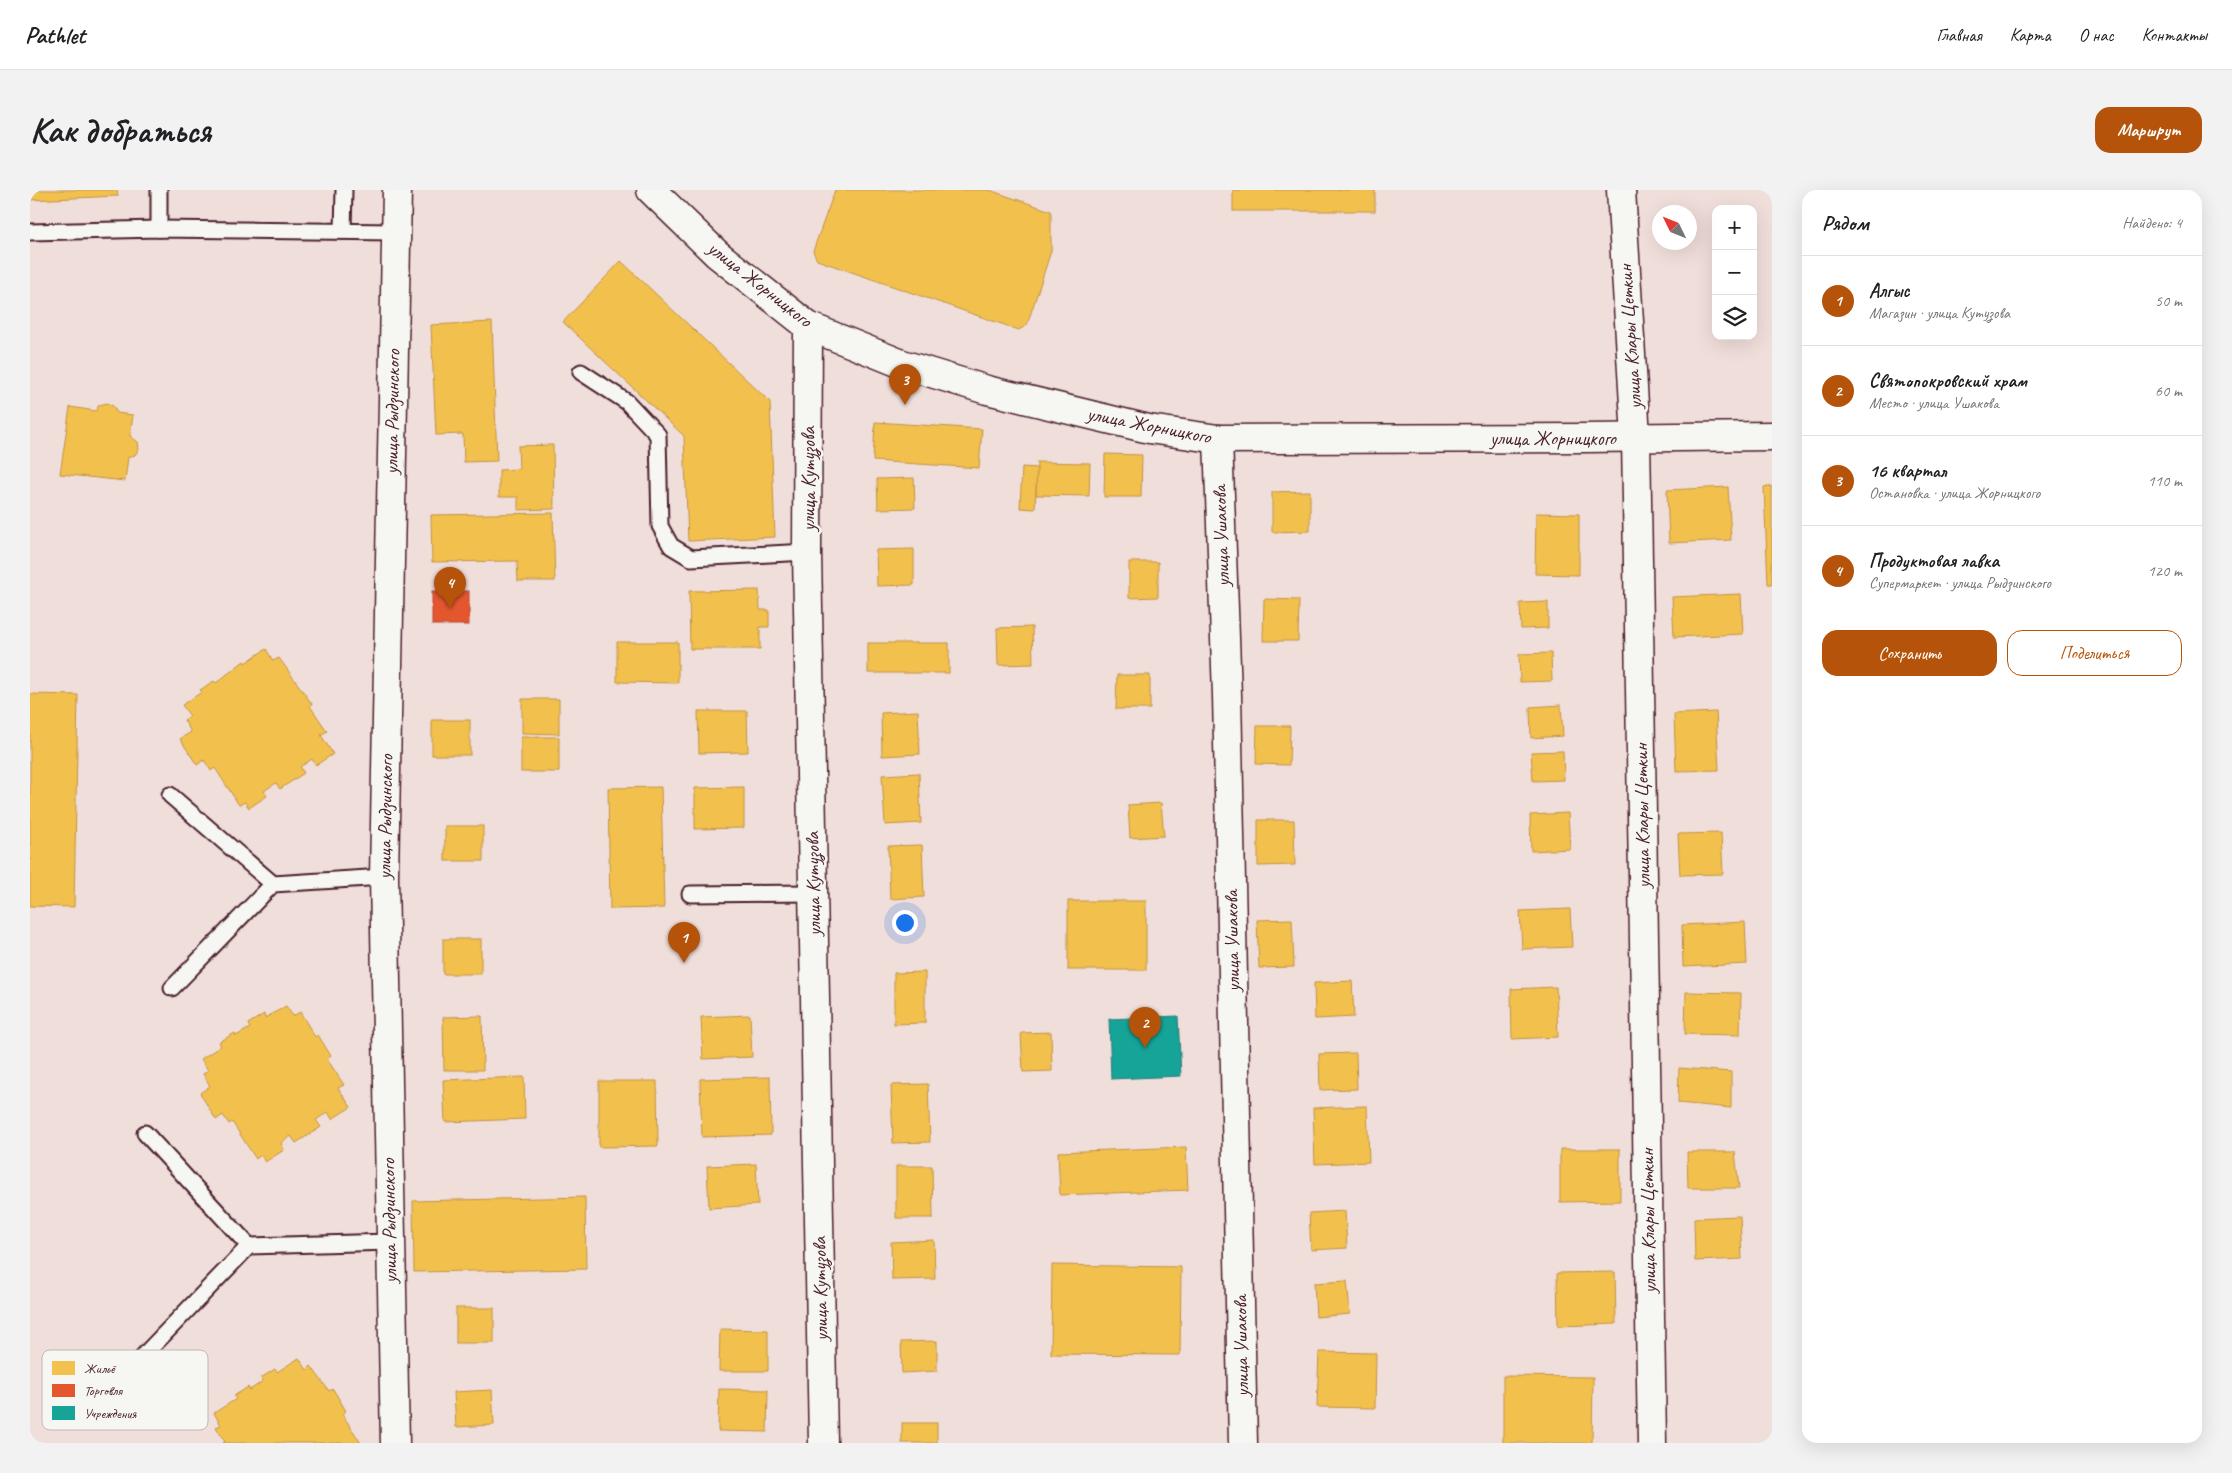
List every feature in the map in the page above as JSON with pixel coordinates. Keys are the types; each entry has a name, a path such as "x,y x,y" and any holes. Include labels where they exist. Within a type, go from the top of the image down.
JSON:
{"street":[{"name":"улица Рыдзинского","path":"394,1443 384,877 397,190"},
{"name":"улица Жорницкого","path":"651,190 717,254 808,326 902,364 987,390 1149,429 1218,439 1772,436"},
{"name":"улица Клары Цеткин","path":"1621,190 1636,437 1652,1443"},
{"name":"улица Кутузова","path":"808,326 807,552 823,1443"},
{"name":"улица Ушакова","path":"1218,439 1227,705 1243,1443"}],"lane":[{"path":"159,190 159,228"},
{"path":"343,231 344,190"},
{"path":"30,232 159,228 396,232"},
{"path":"581,372 627,402 658,435 660,526 671,546 691,558 807,552"},
{"path":"170,795 273,884"},
{"path":"172,988 273,884 384,877"},
{"path":"690,894 813,893"},
{"path":"145,1133 249,1246"},
{"path":"149,1350 249,1246 390,1242"}],"building: Жильё":[{"path":"30,190 117,190 118,196 30,200"},
{"path":"835,190 989,190 1051,211 1051,251 1027,325 1019,330 817,260 813,251"},
{"path":"1233,190 1375,190 1375,211 1233,211"},
{"path":"621,261 770,402 775,537 688,541 684,436 563,322"},
{"path":"492,322 497,461 464,462 463,434 436,435 431,325"},
{"path":"107,403 113,406 117,413 133,415 130,436 138,442 139,449 135,455 128,457 125,481 60,474 70,407 96,411 99,405"},
{"path":"875,422 982,429 979,468 873,461"},
{"path":"553,445 554,509 518,510 518,497 499,497 499,470 519,469 518,446"},
{"path":"1105,454 1142,455 1141,497 1104,497"},
{"path":"1037,462 1090,463 1089,496 1036,495"},
{"path":"1022,467 1037,468 1035,509 1020,508"},
{"path":"914,478 915,508 878,509 877,479"},
{"path":"1772,486 1772,584 1768,584 1764,487"},
{"path":"1728,487 1731,540 1669,543 1667,490"},
{"path":"1310,491 1310,531 1272,532 1272,492"},
{"path":"553,513 555,581 518,581 517,561 432,562 431,515"},
{"path":"1536,513 1579,514 1579,575 1535,574"},
{"path":"914,549 914,585 877,586 876,550"},
{"path":"1129,562 1158,562 1158,597 1129,598"},
{"path":"759,590 760,610 769,610 769,627 760,627 760,649 690,649 689,591"},
{"path":"1741,594 1743,634 1674,637 1672,597"},
{"path":"1264,599 1299,600 1298,641 1263,641"},
{"path":"1548,602 1548,628 1521,629 1520,603"},
{"path":"1032,627 1033,664 998,665 997,628"},
{"path":"617,642 678,642 678,683 617,682"},
{"path":"868,643 949,643 949,673 868,673"},
{"path":"266,649 273,661 279,658 312,704 310,706 327,731 321,735 333,754 316,765 312,759 300,767 304,773 280,789 276,783 264,791 267,796 249,808 245,802 239,805 215,768 211,771 204,760 197,765 180,739 191,732 184,720 190,716 182,705 202,692 200,690 214,681 216,683 244,661 245,663"},
{"path":"1551,653 1552,681 1520,682 1519,654"},
{"path":"1117,675 1150,675 1150,709 1116,709"},
{"path":"30,694 78,695 74,907 30,906"},
{"path":"522,699 559,699 559,734 522,733"},
{"path":"1561,705 1563,736 1531,738 1530,707"},
{"path":"698,711 747,711 748,752 699,753"},
{"path":"918,711 920,754 882,756 881,713"},
{"path":"1716,712 1719,770 1676,771 1674,714"},
{"path":"432,720 470,720 470,755 432,755"},
{"path":"1257,726 1290,726 1289,765 1256,764"},
{"path":"521,737 559,737 559,772 521,772"},
{"path":"1563,751 1564,780 1533,781 1531,752"},
{"path":"919,773 921,823 885,825 882,775"},
{"path":"661,787 664,908 610,909 608,788"},
{"path":"744,787 744,828 695,829 695,788"},
{"path":"1161,803 1164,836 1130,838 1128,805"},
{"path":"1568,813 1570,849 1531,851 1530,815"},
{"path":"1258,820 1294,820 1295,865 1258,866"},
{"path":"445,826 483,826 483,861 445,861"},
{"path":"1721,833 1723,874 1680,875 1678,834"},
{"path":"922,845 924,897 890,899 888,846"},
{"path":"1068,901 1146,901 1146,970 1068,970"},
{"path":"1570,909 1572,947 1522,949 1520,911"},
{"path":"1292,919 1294,967 1259,968 1257,920"},
{"path":"1745,922 1747,964 1683,967 1682,925"},
{"path":"443,939 481,939 481,974 443,974"},
{"path":"925,972 925,1023 894,1024 894,973"},
{"path":"1352,981 1354,1017 1315,1019 1314,983"},
{"path":"1556,987 1558,1037 1512,1039 1511,989"},
{"path":"1686,992 1741,993 1740,1035 1685,1034"},
{"path":"286,1006 293,1016 300,1012 315,1037 318,1035 331,1056 327,1059 344,1085 338,1088 351,1107 332,1119 328,1112 316,1120 321,1127 296,1143 291,1136 281,1143 284,1150 265,1162 261,1155 256,1159 232,1122 229,1124 223,1115 216,1120 200,1093 210,1086 203,1074 208,1070 201,1059 221,1046 219,1042 235,1033 236,1036 250,1028 248,1024 264,1014 265,1018"},
{"path":"750,1015 752,1057 703,1059 701,1017"},
{"path":"482,1016 483,1070 444,1070 443,1017"},
{"path":"1051,1032 1052,1071 1023,1072 1021,1033"},
{"path":"1356,1053 1357,1089 1320,1090 1319,1054"},
{"path":"1679,1068 1731,1072 1731,1108 1678,1103"},
{"path":"524,1077 525,1119 445,1122 443,1080"},
{"path":"770,1077 771,1135 702,1137 700,1079"},
{"path":"599,1081 657,1081 658,1146 599,1147"},
{"path":"928,1084 930,1142 893,1143 891,1085"},
{"path":"1367,1106 1369,1162 1315,1164 1313,1108"},
{"path":"1186,1147 1188,1190 1060,1195 1058,1152"},
{"path":"1560,1149 1620,1149 1620,1201 1560,1202"},
{"path":"1687,1152 1735,1152 1739,1188 1688,1188"},
{"path":"756,1164 758,1205 709,1208 707,1166"},
{"path":"896,1166 932,1166 933,1218 896,1218"},
{"path":"585,1197 586,1269 414,1272 413,1201"},
{"path":"1345,1211 1347,1248 1311,1250 1309,1213"},
{"path":"1740,1216 1742,1259 1695,1261 1694,1218"},
{"path":"934,1240 935,1279 892,1280 891,1242"},
{"path":"1052,1265 1181,1267 1180,1355 1051,1354"},
{"path":"1615,1272 1616,1324 1558,1326 1557,1273"},
{"path":"1347,1281 1350,1314 1316,1317 1314,1283"},
{"path":"456,1308 494,1308 494,1343 456,1343"},
{"path":"720,1329 768,1330 768,1371 719,1371"},
{"path":"937,1341 937,1371 902,1373 901,1342"},
{"path":"1319,1352 1376,1353 1375,1408 1317,1407"},
{"path":"299,1358 307,1370 311,1366 329,1391 333,1389 346,1411 342,1414 361,1443 223,1443 225,1442 216,1427 221,1425 214,1413 236,1399 234,1396 248,1387 250,1390 263,1381 261,1378 275,1369 277,1372"},
{"path":"1503,1376 1593,1377 1592,1443 1503,1443"},
{"path":"719,1389 768,1390 767,1432 718,1431"},
{"path":"492,1390 494,1425 456,1427 454,1392"},
{"path":"902,1423 937,1423 937,1443 902,1443"}],"building: Торговля":[{"path":"432,591 469,591 469,625 432,625"}],"building: Учреждения":[{"path":"1178,1016 1181,1076 1111,1079 1109,1019"}],"place":[{"name":"16 квартал","path":"905,405"},
{"name":"Продуктовая лавка","path":"450,608"},
{"name":"Алгыс","path":"684,963"},
{"name":"Святопокровский храм","path":"1145,1048"}]}
